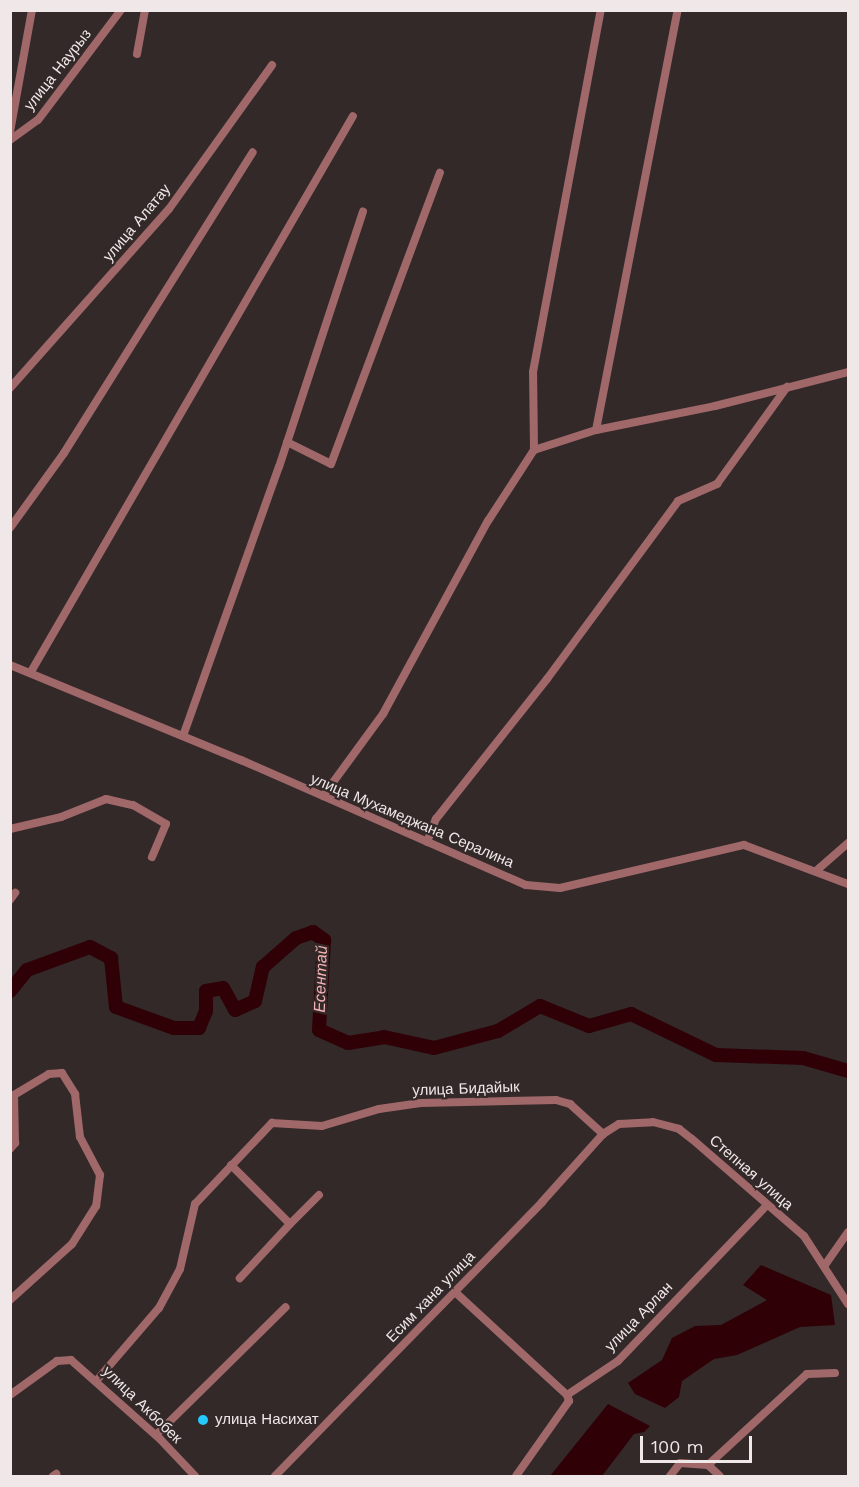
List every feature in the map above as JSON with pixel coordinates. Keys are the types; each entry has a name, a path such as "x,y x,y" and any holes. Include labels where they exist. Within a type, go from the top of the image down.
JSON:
{"street":[{"path":"10,132 32,10"},
{"name":"улица Наурыз","path":"10,140 38,120 121,10"},
{"path":"137,54 145,10"},
{"path":"324,796 383,714 483,532 534,450 533,372 601,10"},
{"path":"596,430 678,10"},
{"name":"улица Алатау","path":"10,388 169,209 272,65"},
{"path":"32,670 353,116"},
{"path":"10,528 64,453 253,152"},
{"path":"287,442 331,464 440,173"},
{"path":"183,736 287,442 363,211"},
{"path":"534,450 596,430 849,372"},
{"path":"427,842 436,819 547,679 678,501 717,484 787,387"},
{"name":"улица Мухамеджана Сералина","path":"10,665 32,670 526,885 547,888 744,845 849,884"},
{"path":"10,829 61,818 106,799 133,804 166,824 152,857"},
{"path":"816,871 849,843"},
{"path":"10,1149 15,1143 14,1095 49,1074 62,1073 72,1086 80,1137 101,1181 88,1225 72,1244 10,1300"},
{"name":"улица Бидайык","path":"231,1165 272,1123 322,1126 379,1109 421,1103 556,1100 570,1104 603,1134"},
{"name":"Степная улица","path":"603,1134 619,1124 635,1122 679,1129 804,1236 849,1304"},
{"name":"Есим хана улица","path":"275,1476 455,1292 603,1134"},
{"path":"97,1380 159,1308 180,1269 195,1203 231,1165 290,1224"},
{"path":"240,1278 319,1195"},
{"name":"улица Арлан","path":"567,1395 618,1361 767,1205"},
{"path":"825,1265 849,1232"},
{"path":"455,1292 567,1395 569,1401 516,1476"},
{"path":"156,1435 286,1307"},
{"name":"улица Акбобек","path":"10,1395 57,1361 66,1359 97,1380 156,1435 195,1476"},
{"path":"708,1465 807,1374 835,1373"},
{"path":"670,1476 680,1463 708,1465 720,1476"}],"shaded area":[{"path":"761,1265 831,1295 835,1325 800,1327 737,1355 714,1359 682,1381 679,1397 665,1408 635,1394 628,1383 662,1360 672,1338 695,1326 721,1325 767,1300 743,1285"},
{"path":"608,1404 650,1426 644,1432 634,1434 602,1476 550,1476"}],"waterway":[{"name":"Есентай","path":"10,991 27,970 90,947 111,958 116,1007 174,1028 199,1028 206,1011 206,991 223,988 235,1010 255,1001 263,967 296,938 313,932 324,940 319,1030 348,1043 384,1037 434,1048 498,1031 540,1006 589,1026 631,1014 716,1055 803,1058 848,1071"}],"place":[{"name":"улица Насихат","path":"203,1420"}]}
